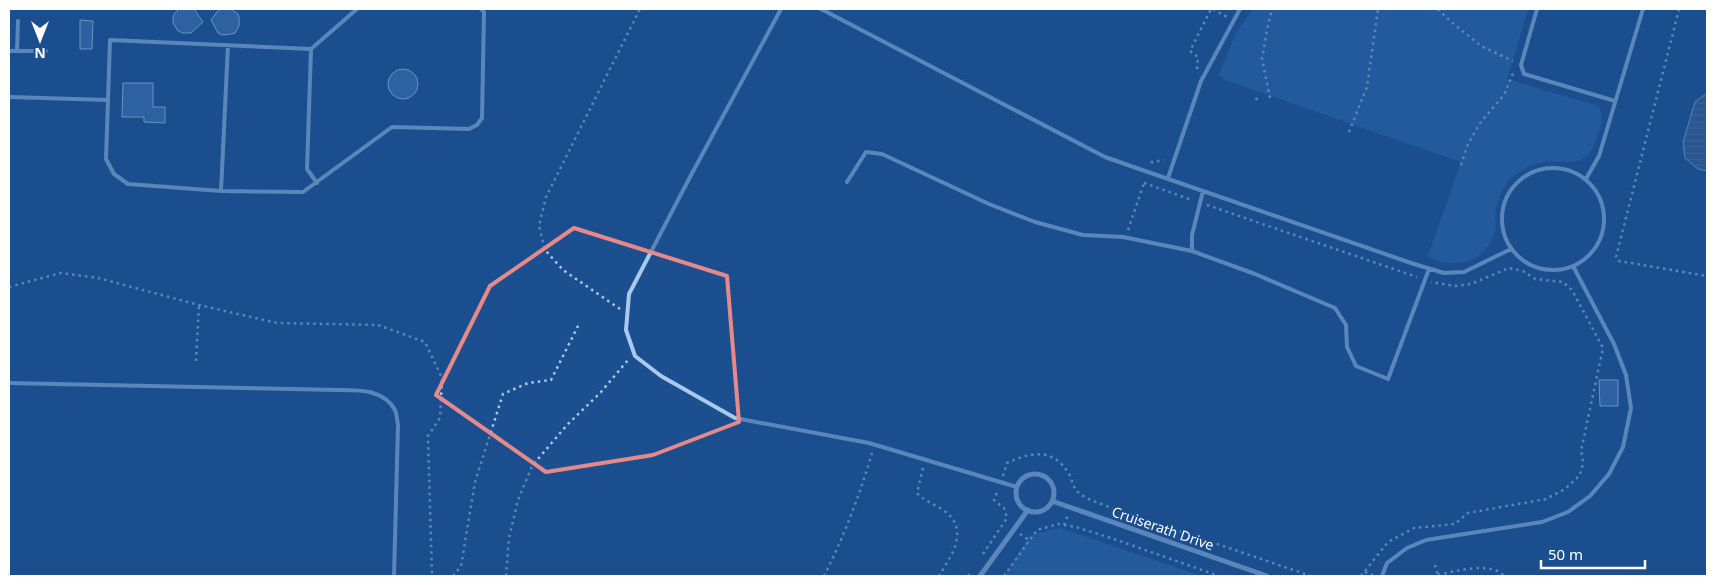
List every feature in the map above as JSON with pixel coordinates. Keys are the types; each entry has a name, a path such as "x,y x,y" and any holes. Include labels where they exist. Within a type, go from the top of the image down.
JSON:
{"street":[{"path":"1030,474 1042,475 1052,483 1054,495 1049,506 1039,511 1028,510 1016,498 1017,487 1024,477 1030,474"},
{"name":"Cruiserath Drive","path":"1052,501 1267,576"},
{"path":"980,576 1028,510"}],"lane":[{"path":"357,9 310,49 110,40 106,159 114,174 128,184 221,191 303,192 392,127 469,129 477,125 482,118 484,12 481,9"},
{"path":"781,9 629,294 626,330 634,353 661,376 735,418 875,445 1017,487"},
{"path":"821,9 1105,157 1429,269 1444,272 1464,272 1511,249"},
{"path":"1168,178 1201,82 1240,9"},
{"path":"1537,9 1521,65 1524,74 1615,101"},
{"path":"1586,179 1599,156 1643,9"},
{"path":"17,51 18,21"},
{"path":"221,191 228,45"},
{"path":"310,49 307,169 317,183"},
{"path":"9,51 46,51"},
{"path":"9,97 108,100"},
{"path":"847,182 866,152 882,154 989,204 1035,222 1083,235 1126,237 1192,251 1255,274 1335,308 1346,325 1346,347 1356,366 1388,379 1429,269"},
{"path":"1556,167 1572,170 1586,179 1597,192 1604,208 1604,226 1599,242 1588,256 1573,266 1559,270 1545,270 1519,258 1511,249 1503,232 1501,215 1505,200 1513,186 1525,175 1540,168 1556,167"},
{"path":"1192,251 1192,235 1203,191"},
{"path":"1382,576 1387,563 1408,548 1426,540 1542,522 1568,512 1590,496 1609,474 1623,447 1631,408 1626,375 1614,344 1573,266"},
{"path":"9,383 357,390 367,391 384,397 395,410 398,425 394,576"}],"path":[{"path":"628,314 591,291 563,270 545,250 539,226 546,197 640,9"},
{"path":"1194,77 1198,68 1198,57 1190,51 1212,9 1232,21"},
{"path":"1270,98 1262,59 1272,9"},
{"path":"1349,132 1367,87 1378,9"},
{"path":"1438,9 1481,46 1517,63 1504,95 1480,123 1468,144 1461,165"},
{"path":"1679,9 1616,257 1619,261 1707,276"},
{"path":"1256,100 1259,94"},
{"path":"1152,162 1164,161 1167,158"},
{"path":"1126,237 1144,183"},
{"path":"9,286 61,273 98,278 199,305 277,323 378,325 425,342 442,378 440,418 428,436 432,576"},
{"path":"196,361 199,305"},
{"path":"453,576 460,566 474,482 503,394 528,383 551,380 579,324"},
{"path":"506,576 509,538 518,500 532,466 568,425 601,392 634,353"},
{"path":"1362,576 1388,542 1414,528 1455,524 1468,513 1546,499 1565,489 1579,476 1582,469 1583,458 1581,451 1595,389"},
{"path":"824,576 844,536 860,494 875,445"},
{"path":"1007,463 1030,454 1038,453 1051,456 1063,464 1078,493 1109,507 1311,576"},
{"path":"925,460 917,493 922,499 949,514 955,525 958,540 953,554 938,576"},
{"path":"979,560 1007,518 1004,508 994,500"},
{"path":"1004,576 1037,530 1058,524 1076,527 1114,539 1220,576"},
{"path":"1435,565 1438,576 1482,568 1500,572 1504,576"},
{"path":"968,576 973,568"},
{"path":"1365,572 1376,576"}],"highlighted area":[{"path":"574,228 727,276 739,422 653,455 546,472 436,395 490,286"}],"shaded area":[{"path":"1253,9 1528,9 1507,79 1598,106 1602,120 1596,141 1591,151 1579,160 1573,162 1552,161 1541,163 1525,168 1515,174 1505,186 1498,201 1493,237 1486,249 1476,257 1457,263 1445,263 1435,260 1428,256 1461,162 1225,80 1219,75 1236,33"},
{"path":"1707,93 1707,171 1698,169 1685,158 1683,142 1695,102"},
{"path":"1060,528 1202,576 1004,576 1030,535"}],"building":[{"path":"179,9 194,9 203,22 191,33 178,31 173,23 173,19 174,14"},
{"path":"221,9 231,9 238,14 239,26 235,33 223,35 218,33 211,20"},
{"path":"80,20 93,21 92,49 80,49"},
{"path":"403,69 414,73 418,84 414,95 403,99 392,95 388,84 392,73"},
{"path":"123,83 153,83 153,107 165,107 165,123 144,122 144,117 122,117"},
{"path":"1599,380 1618,380 1618,406 1600,406"}]}
